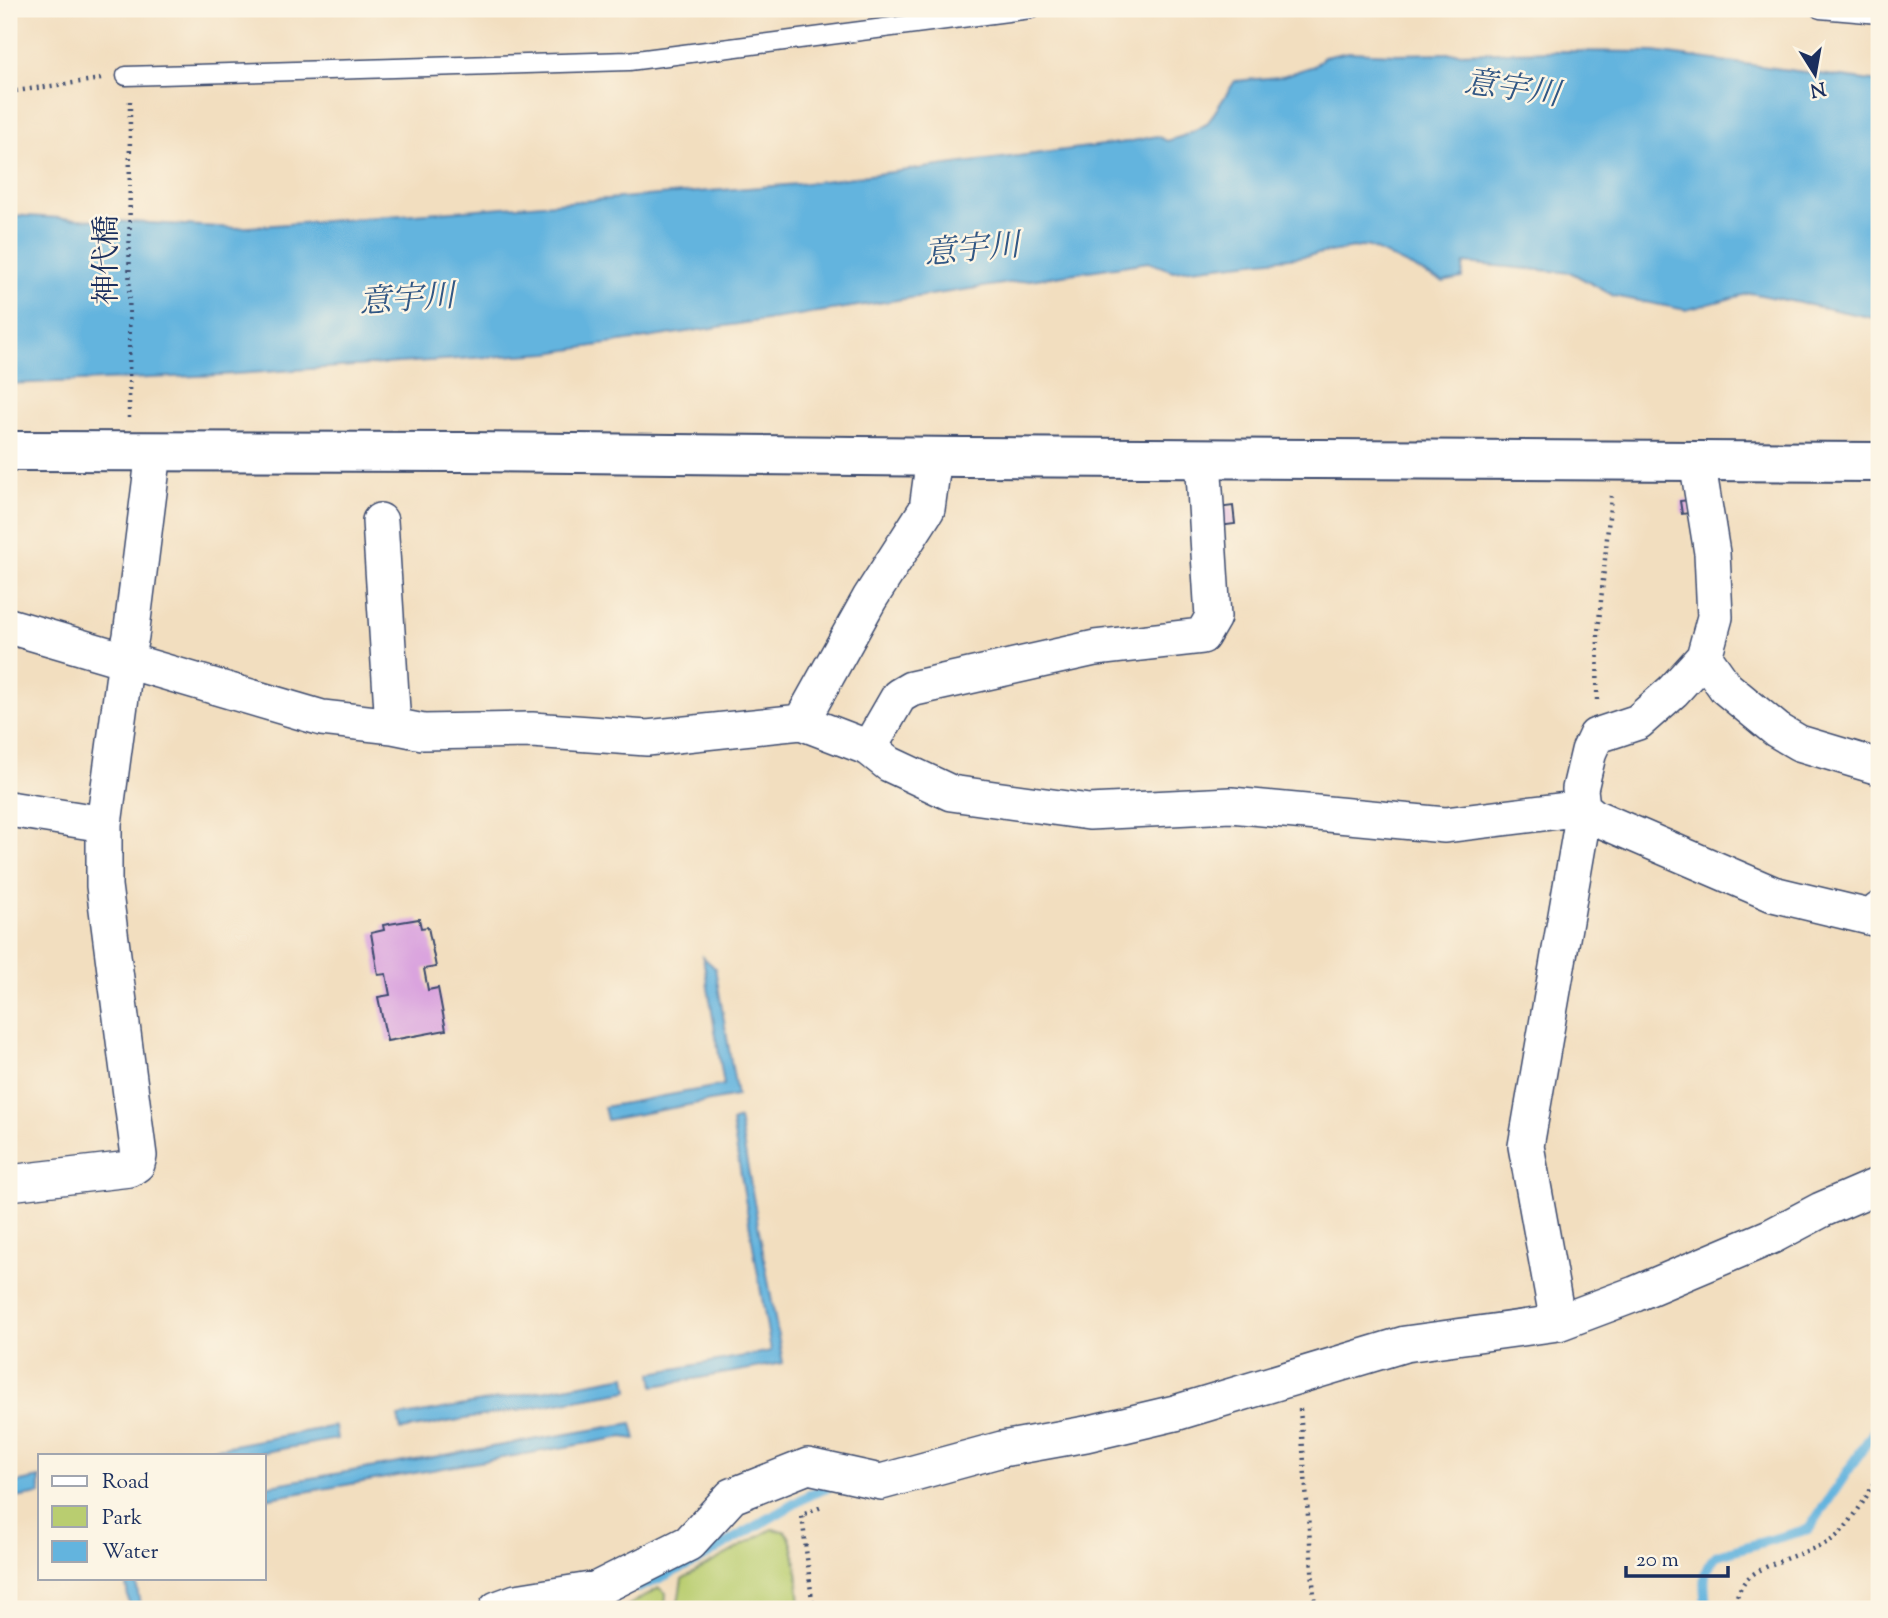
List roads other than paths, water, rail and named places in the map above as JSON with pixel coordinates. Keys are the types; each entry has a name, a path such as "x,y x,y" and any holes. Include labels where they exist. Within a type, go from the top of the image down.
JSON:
{"street":[{"path":"9,451 1879,462"},
{"path":"9,1183 130,1168 137,1164 139,1156 104,886 104,824 154,452"},
{"path":"801,722 870,598 927,509 934,457"},
{"path":"869,748 899,696 911,689 1095,648 1202,636 1213,617 1203,458"},
{"path":"1558,1323 1526,1146 1581,831 1583,808 1580,789 1589,751 1596,736 1638,722 1673,691 1704,657 1715,617 1712,553 1697,460"},
{"path":"380,521 393,726"},
{"path":"9,626 322,718 423,732 532,730 647,738 801,722 869,748 889,764 951,793 1088,813 1231,806 1445,825 1583,808 1594,817 1773,894 1873,918 1879,910"},
{"path":"1704,657 1726,688 1777,730 1798,743 1879,767"},
{"path":"9,809 104,824"},
{"path":"497,1609 516,1602 597,1589 689,1543 732,1496 808,1466 881,1482 1002,1449 1086,1434 1175,1413 1405,1344 1558,1323 1635,1294 1772,1236 1821,1210 1879,1185"}],"lane":[{"path":"126,76 629,61 1031,9"},
{"path":"1820,9 1879,14"}],"water":[{"name":"意宇川","path":"1348,52 1396,54 1654,52 1879,82 1879,319 1751,293 1686,310 1614,296 1572,273 1464,263 1462,278 1443,282 1367,246 1173,271 1148,262 548,353 220,375 9,384 9,215 236,228 799,184 1157,136 1167,141 1207,124 1235,81 1279,77 1314,66 1324,57"},
{"path":"703,957 715,968 737,1096 607,1120 604,1107 724,1085"},
{"path":"739,1119 783,1363 654,1386 652,1373 771,1351 732,1122"},
{"path":"626,1376 628,1391 401,1430 398,1417"},
{"path":"632,1423 636,1439 623,1437 266,1499 266,1486"},
{"path":"335,1426 337,1439 254,1454 185,1454"},
{"path":"38,1478 38,1494 9,1499 9,1484"},
{"path":"125,1580 135,1580 141,1609 130,1609"}],"waterway":[{"path":"1706,1609 1705,1573 1711,1561 1717,1555 1809,1529 1879,1424"},
{"path":"638,1588 696,1561 811,1494 827,1488"},
{"path":"590,1609 607,1601"}]}
